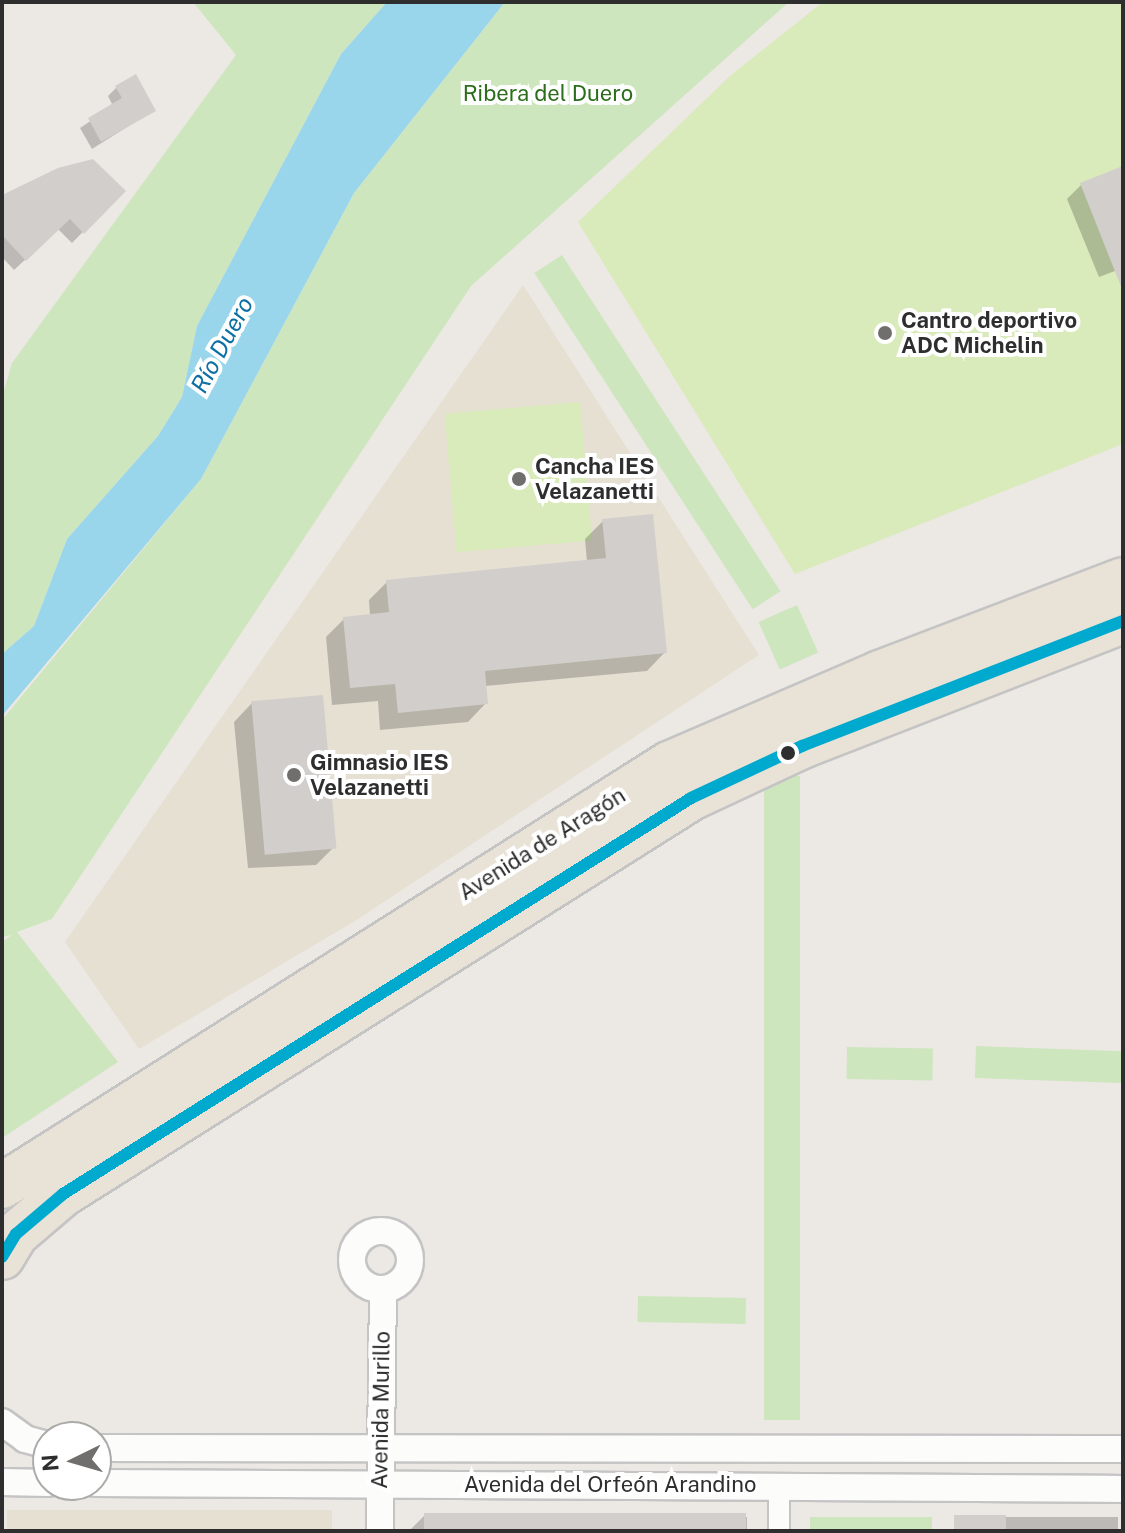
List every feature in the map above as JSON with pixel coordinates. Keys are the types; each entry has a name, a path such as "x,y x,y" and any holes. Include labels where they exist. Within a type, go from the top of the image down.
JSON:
{"highway":[{"name":"Avenida de Aragón","path":"2,1186 669,764 880,673 1123,580"},
{"name":"Avenida de Aragón","path":"2,1257 16,1234 63,1194 691,798 802,746 1123,621"}],"street":[{"name":"Avenida Murillo","path":"380,1531 383,1289"},
{"path":"2,1422 32,1441"},
{"name":"Avenida del Orfeón Arandino","path":"112,1448 1123,1449"},
{"path":"2,1482 32,1483"},
{"name":"Avenida del Orfeón Arandino","path":"112,1483 1123,1489"},
{"path":"779,1486 779,1531"}],"shaded area":[{"path":"523,285 759,655 355,921 139,1049 65,942"},
{"path":"7,1510 332,1510 332,1531 7,1531"}],"green space":[{"path":"193,2 387,2 341,54 197,326 182,397 158,436 67,539 34,626 2,654 2,397 12,363 236,55"},
{"name":"Ribera del Duero","path":"505,2 789,2 471,286 52,919 17,932 118,1062 2,1138 2,942 12,935 2,937 2,720 201,479 354,193"},
{"name":"Cantro deportivo ADC Michelin","path":"823,2 1123,2 1123,444 795,574 578,222 731,75"},
{"path":"562,255 780,591 753,609 534,273"},
{"name":"Cancha IES Velazanetti","path":"580,402 592,540 457,552 445,414"},
{"path":"797,605 818,653 780,670 759,622"},
{"path":"764,776 800,776 800,1420 764,1420"},
{"path":"976,1046 1123,1051 1122,1083 975,1078"},
{"path":"847,1047 933,1049 932,1080 846,1079"},
{"path":"638,1296 746,1298 746,1324 638,1322"},
{"path":"810,1517 932,1517 932,1531 810,1531"}],"water":[{"name":"Río Duero","path":"387,2 505,2 354,193 201,479 2,716 2,654 34,626 67,539 158,436 182,397 197,326 341,54"}],"building":[{"path":"136,74 156,111 101,142 88,118 122,98 115,86"},
{"path":"93,159 126,191 84,234 70,219 26,261 2,235 2,195 58,168"},
{"path":"1123,166 1123,289 1122,289 1080,183"},
{"path":"653,514 667,653 485,671 488,704 398,713 395,684 350,688 343,617 389,612 386,580 606,558 602,519"},
{"name":"Gimnasio IES Velazanetti","path":"323,695 336,848 265,855 251,701"},
{"path":"424,1513 746,1513 746,1531 424,1531"},
{"path":"954,1515 1006,1515 1006,1531 954,1531"}],"transit line":[{"path":"2,1257 16,1234 63,1194 691,798 802,746 1123,621"}],"place":[{"name":"Cantro deportivo ADC Michelin","path":"885,333"},
{"name":"Cancha IES Velazanetti","path":"519,479"},
{"name":"Gimnasio IES Velazanetti","path":"294,775"}]}
